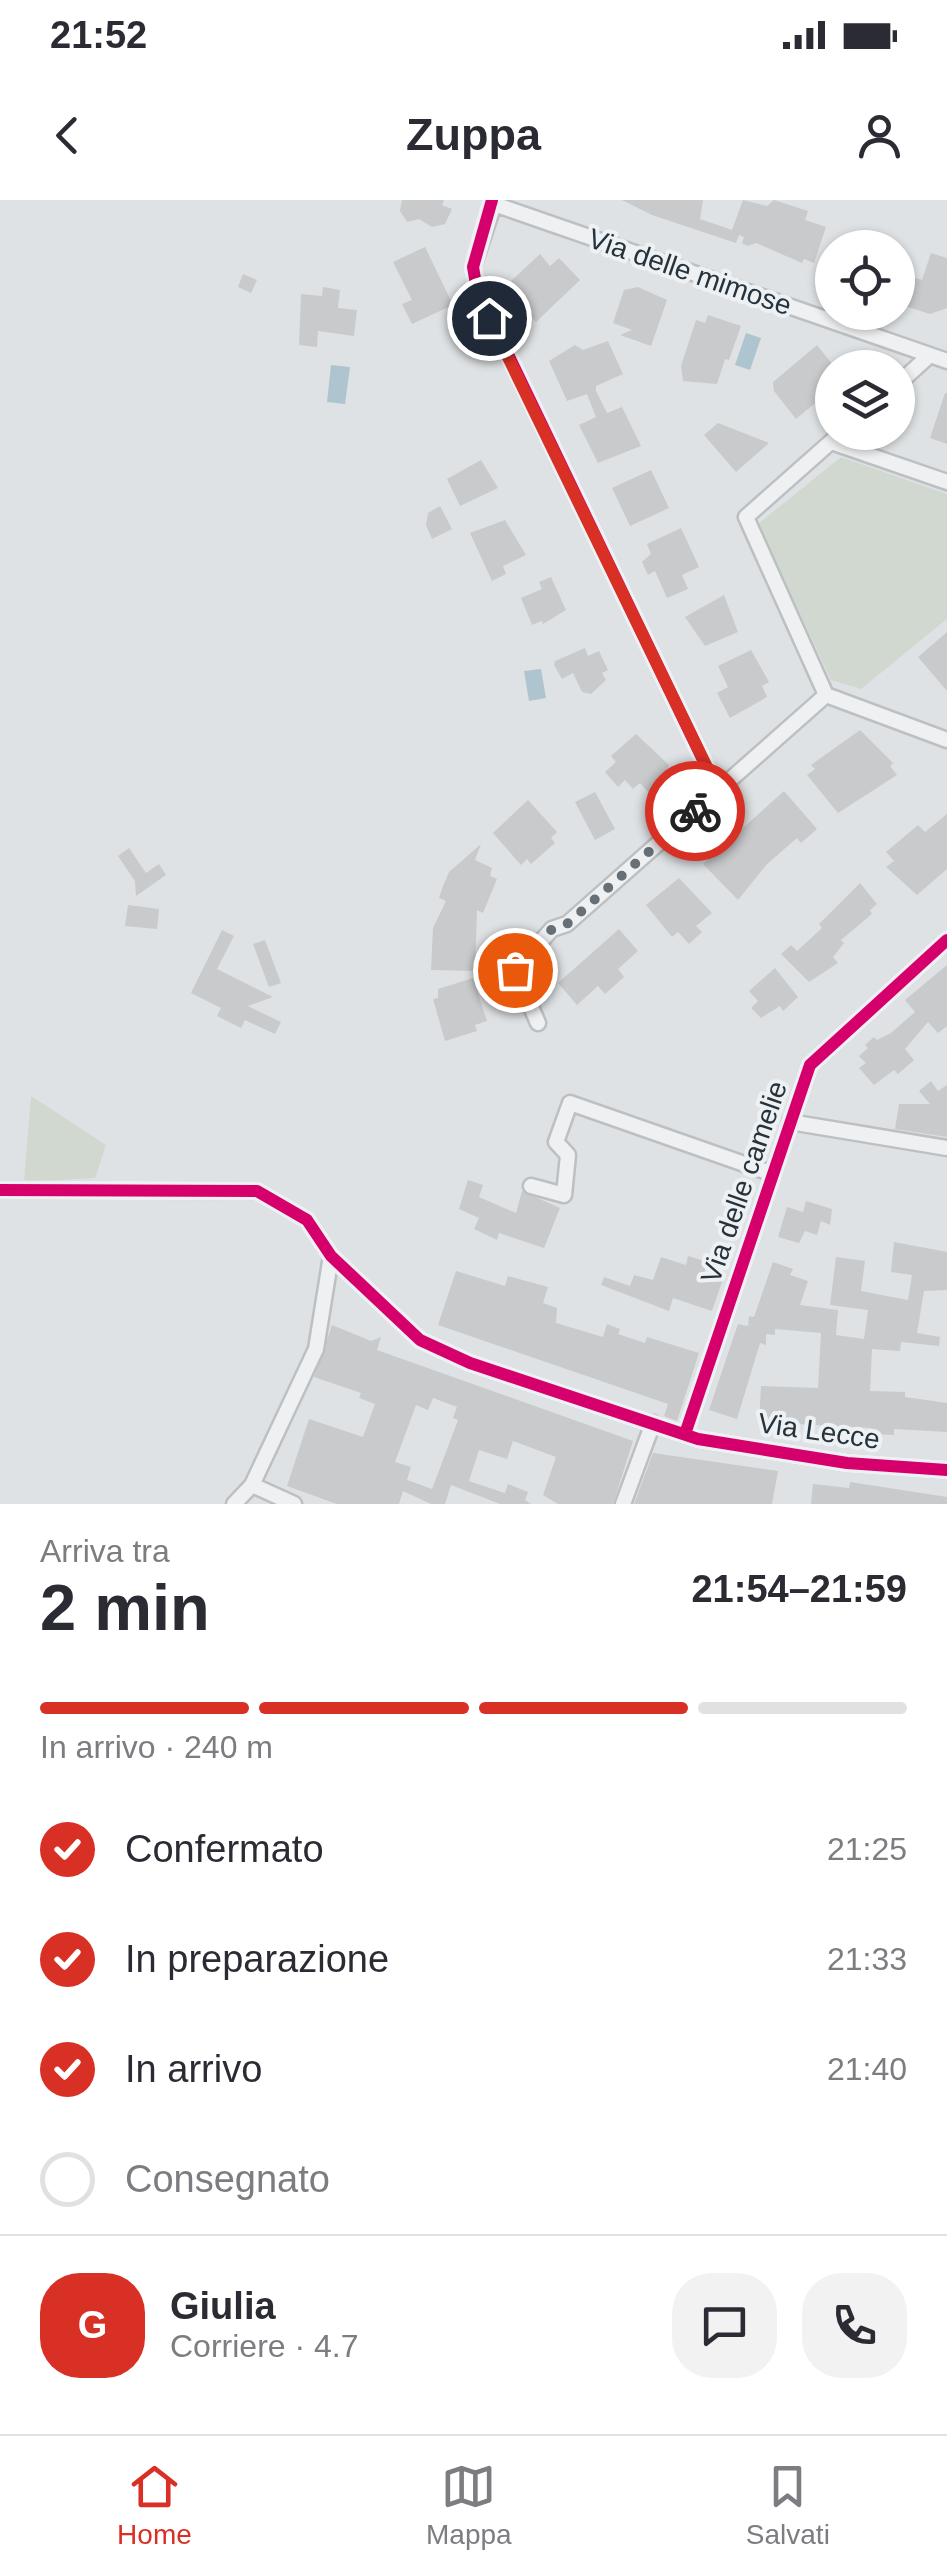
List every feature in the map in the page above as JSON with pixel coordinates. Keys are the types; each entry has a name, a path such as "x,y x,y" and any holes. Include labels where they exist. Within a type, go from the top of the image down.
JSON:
{"street":[{"name":"Via delle mimose","path":"493,202 947,361"},
{"path":"493,202 473,268 477,290 718,790"},
{"path":"915,369 930,356"},
{"path":"821,450 746,517 826,695 947,740"},
{"path":"868,450 947,482"},
{"path":"538,1023 515,970 552,929 567,924 826,695"},
{"name":"Via delle camelie","path":"685,1434 810,1065 947,940"},
{"path":"531,1186 564,1195 568,1155 556,1142 570,1102 773,1174"},
{"path":"790,1122 947,1148"},
{"name":"Via Lecce","path":"0,1190 256,1191 307,1220 331,1256 420,1340 470,1363 685,1434 847,1463 947,1470"},
{"path":"234,1504 252,1485 316,1349 331,1256"},
{"path":"624,1504 653,1423"},
{"path":"252,1485 294,1504"}],"shaded area":[{"path":"841,457 947,494 947,619 861,689 831,680 758,524"},
{"path":"31,1096 106,1145 95,1178 24,1182"}],"water":[{"path":"746,333 761,338 750,370 735,365"},
{"path":"331,365 350,367 345,404 327,402"},
{"path":"541,669 546,698 529,701 524,671"}],"building":[{"path":"402,200 444,200 442,205 452,209 445,224 432,227 419,219 407,222 400,211"},
{"path":"622,200 703,200 700,219 732,230 743,200 767,206 774,200 808,211 805,220 826,227 815,230 814,263 804,259 802,263 756,243 747,246 739,235 736,243 652,215"},
{"path":"425,247 453,305 412,324 402,304 412,300 393,262"},
{"path":"931,253 947,258 947,308 930,314 915,309 915,278 922,280"},
{"path":"540,254 550,266 559,258 580,280 536,322 515,300 522,293 511,281"},
{"path":"243,274 257,280 251,293 238,287"},
{"path":"323,287 340,290 338,308 357,310 354,336 318,331 317,347 299,345 301,294 322,296"},
{"path":"638,287 667,300 651,346 620,335 632,330 613,323 624,290"},
{"path":"708,315 741,326 729,360 725,359 717,384 683,381 681,366 696,320 705,323"},
{"path":"608,341 623,374 596,386 596,391 607,413 622,407 641,446 598,463 579,425 596,417 587,394 567,401 549,361 575,345 583,350"},
{"path":"817,345 821,350 815,350 815,403 796,419 774,391 773,382"},
{"path":"947,393 947,444 930,438"},
{"path":"718,423 769,443 736,472 704,435"},
{"path":"481,460 498,488 460,506 447,479"},
{"path":"651,470 669,508 630,526 612,488"},
{"path":"440,506 452,529 432,539 426,525 428,513"},
{"path":"505,520 526,555 503,566 506,574 492,581 470,533"},
{"path":"681,528 699,567 682,575 688,589 667,598 655,571 648,575 642,562 651,554 647,544"},
{"path":"551,577 566,610 543,624 542,621 532,625 521,598 542,589 539,582"},
{"path":"724,595 738,632 705,646 685,617"},
{"path":"947,632 947,691 918,657"},
{"path":"585,648 588,656 599,651 608,670 602,673 606,680 591,694 582,692 573,673 562,679 554,665 555,661"},
{"path":"751,650 769,682 762,686 767,697 730,718 717,693 728,687 718,666"},
{"path":"860,730 893,763 890,766 897,775 838,813 807,775 815,769 811,765"},
{"path":"636,734 669,765 664,780 649,793 640,783 633,789 625,780 618,787 605,772 616,762 611,756"},
{"path":"784,791 817,829 801,843 797,838 767,864 738,900 703,864"},
{"path":"595,792 615,829 595,840 575,802"},
{"path":"528,800 557,832 551,838 555,843 531,864 527,859 521,865 493,833"},
{"path":"947,814 947,869 917,895 886,867 894,861 886,852 918,825 925,832"},
{"path":"481,844 475,860 492,868 490,876 497,879 483,913 477,910 475,971 431,970 433,928 446,901 439,898 443,886 449,872"},
{"path":"129,848 146,873 159,864 166,875 136,896 135,881 118,856"},
{"path":"679,878 712,913 696,926 702,932 689,944 678,932 672,937 646,905"},
{"path":"860,883 877,904 870,910 872,914 841,940 844,943 833,957 838,963 809,982 781,954 791,945 797,951"},
{"path":"128,905 159,909 157,929 125,926"},
{"path":"619,929 638,951 618,969 624,977 605,994 598,986 577,1005 558,983"},
{"path":"222,930 234,936 217,969 273,997 248,1006 281,1022 275,1034 245,1020 241,1028 217,1016 221,1008 191,993"},
{"path":"265,940 281,983 269,987 253,944"},
{"path":"947,965 947,1026 938,1033 928,1022 905,1049 914,1060 898,1074 894,1070 874,1085 859,1068 866,1063 859,1056 868,1048 865,1045 874,1037 877,1040 891,1033 915,1012 905,1000"},
{"path":"775,968 798,997 783,1011 780,1006 761,1018 751,1008 758,1001 749,991"},
{"path":"473,978 487,1021 475,1025 477,1031 445,1041 433,999 438,998 438,989"},
{"path":"931,1081 938,1091 947,1085 947,1137 895,1129 899,1104 930,1104 919,1091"},
{"path":"468,1180 483,1185 479,1197 516,1213 522,1191 560,1208 544,1248 499,1233 497,1240 474,1229 479,1218 459,1209"},
{"path":"806,1201 832,1209 830,1225 821,1221 817,1235 805,1231 799,1243 778,1237 787,1207 803,1212"},
{"path":"894,1242 947,1252 947,1290 924,1291 917,1333 940,1337 939,1346 901,1342 900,1351 872,1349 870,1391 905,1392 905,1397 947,1403 947,1432 894,1429 894,1435 870,1434 871,1428 759,1422 761,1386 818,1388 821,1333 775,1329 775,1335 766,1334 766,1345 760,1343 737,1419 709,1410 738,1324 748,1326 749,1316 754,1317 773,1262 793,1269 790,1275 808,1281 800,1305 838,1310 836,1335 864,1339 868,1310 830,1305 836,1257 865,1261 861,1291 908,1300 912,1275 891,1272"},
{"path":"688,1256 708,1262 704,1273 723,1279 712,1311 673,1298 669,1311 601,1285 604,1277 630,1286 634,1275 653,1280 661,1257 686,1265"},
{"path":"456,1271 505,1286 508,1276 548,1287 543,1303 557,1308 556,1323 603,1337 607,1324 620,1329 618,1334 645,1343 647,1337 699,1353 677,1421 664,1416 668,1404 438,1325"},
{"path":"332,1325 371,1341 381,1337 377,1350 633,1441 613,1504 558,1504 543,1495 556,1457 513,1441 507,1459 479,1450 469,1481 505,1493 508,1484 528,1492 525,1500 531,1504 500,1504 451,1485 445,1504 431,1504 403,1491 399,1504 337,1504 287,1486 309,1419 363,1437 375,1404 359,1398 361,1393 314,1377","holes":["433,1398 457,1407 453,1418 458,1420 432,1489 407,1480 411,1467 395,1462 416,1405 428,1410"]},
{"path":"653,1453 778,1471 772,1504 634,1504"},
{"path":"850,1482 947,1497 947,1504 811,1504 813,1484 849,1488"}],"cycle path":[{"path":"492,200 473,267 477,290 718,791"},
{"path":"685,1434 810,1065 947,940"},
{"path":"0,1190 257,1191 307,1220 331,1256 420,1340 470,1363 698,1439 847,1463 947,1470"}],"way so far":[{"path":"515,970 552,929 567,924 695,811"}],"route":[{"path":"489,318 718,790 695,811"}]}
